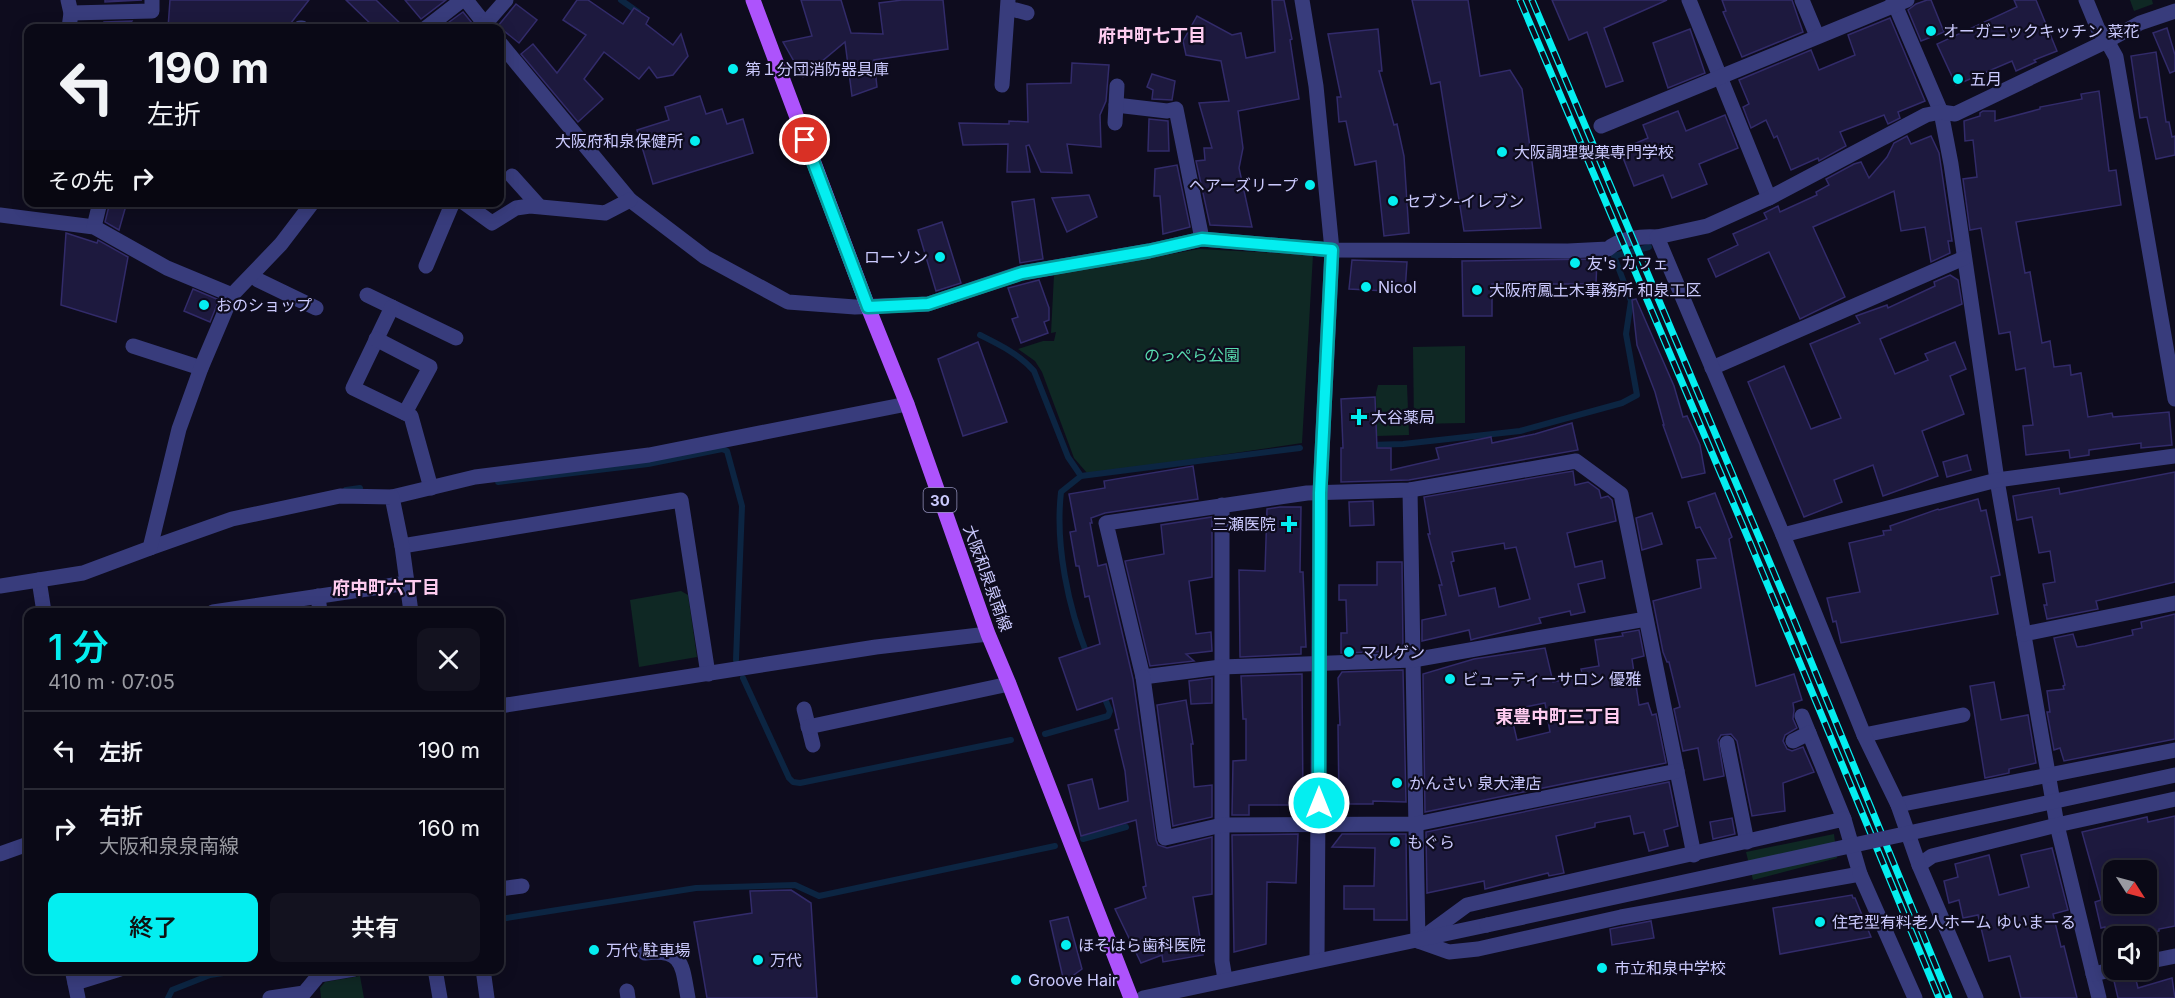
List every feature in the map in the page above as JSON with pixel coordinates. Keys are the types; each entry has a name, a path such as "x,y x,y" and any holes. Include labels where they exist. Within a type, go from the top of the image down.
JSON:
{"main road":[{"name":"大阪和泉泉南線","path":"753,0 868,307 907,404 988,634 1131,998"}],"street":[{"path":"69,14 152,11 152,0"},
{"path":"431,24 464,0 485,24"},
{"path":"488,24 506,0"},
{"path":"1302,0 1316,86 1332,250 1320,493 1317,960"},
{"path":"1689,0 1769,198"},
{"path":"1802,0 1817,36"},
{"path":"2086,0 2098,29 2116,57 2175,399"},
{"path":"1601,126 1898,1 1941,112 1997,480 2048,775 2057,825 2100,998"},
{"path":"1002,84 1008,4 1027,13"},
{"path":"504,48 630,200 705,257 788,302 868,307 928,304 1022,273 1149,251 1202,239 1332,250 1568,251 1608,249 1613,244 1644,236 1657,237 1707,226 1769,198 1926,115 1941,112 1955,114 2140,23 2175,10"},
{"path":"1115,123 1117,86"},
{"path":"1116,105 1167,111 1176,109 1202,239"},
{"path":"512,176 539,206"},
{"path":"470,207 492,223 516,208 539,206 605,213 630,200"},
{"path":"94,227 99,207"},
{"path":"150,549 179,429 201,368 232,295 281,244 309,207"},
{"path":"426,266 451,207"},
{"path":"0,215 94,227 166,268 232,295"},
{"path":"1657,237 1783,535 1863,735 1898,805 1919,865 1976,998"},
{"path":"1712,368 1964,258"},
{"path":"252,274 258,280 316,308"},
{"path":"367,295 456,339"},
{"path":"392,308 353,388 411,416 431,488"},
{"path":"376,339 430,367 405,413"},
{"path":"133,346 201,368"},
{"path":"0,586 82,573 232,519 319,500 340,496 392,498 475,477 649,455 907,404"},
{"path":"1783,535 1997,480 2175,456"},
{"path":"1677,771 1416,824 1221,825 1165,838 1143,677 1106,523 1320,493 1410,490 1576,461 1621,494 1694,855"},
{"path":"1410,490 1418,941"},
{"path":"392,498 402,546 410,608"},
{"path":"402,546 681,500 708,674"},
{"path":"1222,505 1221,825 1222,961 1225,979"},
{"path":"39,580 43,608"},
{"path":"250,608 407,583"},
{"path":"318,596 320,608"},
{"path":"2024,634 2175,603"},
{"path":"1143,677 1221,667 1413,660 1646,619"},
{"path":"504,705 876,647 988,634"},
{"path":"808,727 1009,684"},
{"path":"804,710 813,746"},
{"path":"1863,735 1963,715"},
{"path":"1802,716 1844,819 1860,874 1916,998"},
{"path":"1793,741 1809,734"},
{"path":"1727,743 1747,842"},
{"path":"1898,805 2175,750"},
{"path":"1143,998 1225,979 1418,941 2175,775"},
{"path":"1919,865 1932,856 2175,799"},
{"path":"1418,941 1467,905 1844,819"},
{"path":"0,854 24,845"},
{"path":"1418,941 1449,952 1478,949 1621,917 1860,874"},
{"path":"504,888 522,886"},
{"path":"645,953 660,951 676,956 682,963 688,998"},
{"path":"2157,960 2175,956"},
{"path":"2094,974 2103,972"},
{"path":"75,983 104,974"},
{"path":"270,998 304,993 320,975 326,974"},
{"path":"436,974 440,998"},
{"path":"484,974 488,998"}],"green space":[{"path":"2130,0 2152,0 2153,4 2134,11"},
{"name":"のっぺら公園","path":"1199,249 1313,255 1302,443 1087,473 1074,458 1042,372 1035,361 1018,349 1043,341 1054,341 1056,332 1051,333 1054,275"},
{"path":"1465,346 1465,423 1414,424 1413,347"},
{"path":"1378,385 1407,385 1409,435 1377,436 1376,393"},
{"path":"681,591 688,595 697,657 639,667 630,600"},
{"path":"1834,834 1837,858 1753,880 1746,852"},
{"path":"360,976 364,998 321,998 320,988 325,982"}],"building":[{"path":"105,0 142,0 105,2"},
{"path":"170,0 309,0 290,24 168,24"},
{"path":"346,0 376,0 401,24 371,24"},
{"path":"405,0 446,0 421,19"},
{"path":"577,0 588,0 623,24 634,8 649,18 646,24 673,45 681,34 688,56 673,75 657,78 649,67 639,79 604,52 584,79 603,99 578,122 521,54 533,44 557,73 586,35 563,20"},
{"path":"801,0 841,0 851,33 883,34 879,3 902,0 943,0 948,49 874,60 877,87 852,96 845,42 803,77 783,42 812,36"},
{"path":"1272,0 1284,0 1292,39 1290,40 1299,99 1238,111 1243,148 1239,168 1252,227 1210,225 1196,161 1205,160 1204,148 1212,148 1199,103 1229,101 1221,61 1186,55 1183,41 1197,16 1232,35 1241,33 1246,58 1275,52"},
{"path":"1412,0 1468,0 1480,76 1510,70 1522,89 1541,228 1464,231 1440,82 1431,84"},
{"path":"1552,0 1667,0 1604,28 1623,81 1606,87 1587,32 1569,40"},
{"path":"1722,0 1792,0 1803,32 1742,57 1723,12 1726,11"},
{"path":"1931,0 1944,32 1921,41 1908,10"},
{"path":"2014,0 2036,0 2057,51 2034,60 2036,62 2016,71 2012,61 1956,85 1937,44 2017,7"},
{"path":"516,4 537,20 519,43 504,31 504,24 500,24"},
{"path":"463,12 473,24 446,24"},
{"path":"1890,18 1925,101 1898,112 1900,118 1888,124 1884,115 1840,132 1846,146 1819,161 1818,158 1791,170 1777,136 1774,138 1766,120 1751,128 1743,107 1749,104 1739,80 1811,50 1819,70 1855,55 1848,35"},
{"path":"132,21 130,24 104,24 104,22"},
{"path":"2167,28 2175,55 2175,71 2170,73 2153,33"},
{"path":"1378,29 1382,71 1379,71 1394,125 1397,124 1404,156 1409,233 1384,236 1376,161 1355,165 1346,121 1339,122 1337,97 1341,97 1328,34"},
{"path":"1690,29 1705,73 1668,88 1653,43"},
{"path":"2156,52 2166,122 2169,122 2172,137 2175,136 2175,155 2156,159 2147,117 2140,118 2131,56"},
{"path":"1072,63 1109,65 1106,101 1100,115 1101,147 1067,144 1072,173 1041,172 1029,145 1026,146 1030,172 1007,172 1008,144 963,145 959,123 1028,122 1027,84 1071,83"},
{"path":"1152,74 1175,81 1172,100 1152,99 1153,90 1147,87"},
{"path":"2099,91 2109,171 2116,170 2121,205 2016,222 2025,273 2030,272 2042,343 2050,341 2054,367 2070,365 2071,375 2081,373 2088,417 2112,413 2113,417 2169,412 2172,445 2141,448 2141,443 2089,450 2089,455 2070,458 2069,450 2026,455 2023,426 2033,425 2025,368 2016,370 2010,332 1999,334 1981,228 1970,230 1963,179 1977,177 1973,140 1965,141 1964,121 1980,116 1983,111 1995,111 1995,121 2040,109 2040,107 2082,99 2081,94"},
{"name":"大阪府和泉保健所","path":"700,96 706,114 722,109 727,124 743,119 753,153 653,184 637,130 669,120 665,107"},
{"path":"1678,111 1686,131 1725,115 1738,148 1699,164 1707,184 1672,198 1663,175 1634,186 1620,150 1648,138 1643,125"},
{"path":"1149,119 1168,121 1169,151 1148,151"},
{"path":"1907,136 1911,144 1931,136 1939,153 1952,241 1948,241 1950,253 1931,262 1925,227 1901,231 1894,191 1813,227 1845,297 1800,319 1769,252 1716,277 1708,259 1738,245 1733,234 1767,219 1764,213 1778,206 1780,212 1817,195 1816,192 1829,185 1826,179 1854,164 1861,162 1869,178 1887,157 1894,143"},
{"path":"1177,165 1190,227 1163,234 1160,196 1154,196 1155,169"},
{"path":"1089,195 1097,217 1067,232 1052,198"},
{"path":"1034,199 1043,259 1020,263 1012,202"},
{"path":"109,207 126,207 119,230 105,222"},
{"name":"ローソン","path":"942,222 961,283 936,291 918,230"},
{"path":"66,233 97,243 98,240 128,257 116,322 61,305"},
{"path":"1597,259 1596,284 1492,284 1492,316 1463,316 1462,261"},
{"path":"1352,260 1407,262 1405,292 1349,289"},
{"path":"1950,275 1958,280 1962,304 1880,339 1895,374 1928,360 1925,354 1955,342 1966,369 1950,376 1964,414 1922,431 1938,476 1883,496 1873,465 1834,480 1842,502 1804,517 1748,382 1784,366 1811,429 1841,418 1810,344 1860,323 1856,316 1887,305 1888,308 1935,286 1934,282"},
{"path":"1039,280 1049,308 1049,320 1044,322 1048,333 1021,343 1012,319 1018,317 1008,288"},
{"name":"おのショップ","path":"193,289 219,300 210,322 184,311"},
{"path":"1636,299 1674,386 1683,417 1687,416 1700,445 1705,473 1682,478 1663,425 1655,392 1637,345 1632,300"},
{"path":"978,342 1007,422 963,436 938,359"},
{"path":"1375,397 1377,448 1391,448 1391,470 1439,459 1436,448 1491,437 1492,443 1572,423 1578,450 1409,480 1341,482 1341,448 1343,448 1341,399"},
{"path":"1967,455 1971,470 1947,477 1943,462"},
{"path":"1193,466 1198,499 1105,513 1091,518 1092,523 1090,523 1098,566 1106,564 1133,679 1156,840 1158,845 1167,848 1212,837 1212,894 1193,897 1203,955 1163,962 1162,955 1141,963 1115,909 1146,898 1136,820 1081,836 1068,785 1092,779 1099,809 1128,801 1125,771 1115,730 1119,729 1112,698 1077,710 1059,658 1100,644 1089,596 1085,597 1079,566 1076,566 1070,532 1076,531 1069,494 1105,488 1104,481"},
{"path":"1573,471 1575,485 1588,482 1599,490 1601,498 1608,496 1612,500 1616,521 1567,533 1575,567 1602,561 1605,578 1578,584 1585,612 1571,615 1570,611 1539,618 1541,623 1471,640 1469,630 1422,641 1422,620 1446,615 1439,585 1442,585 1428,534 1430,534 1424,497","holes":["1504,543 1505,549 1516,547 1530,599 1499,607 1495,588 1459,596 1451,562 1454,561 1452,552"]},
{"path":"2175,472 2175,582 2096,601 2098,609 2047,619 2043,584 2055,582 2050,551 2039,553 2032,517 2017,520 2013,496 2059,488 2060,494"},
{"path":"1715,493 1732,537 1729,539 1756,686 1794,674 1802,700 1793,703 1793,719 1797,728 1785,735 1783,741 1787,749 1792,751 1803,747 1814,772 1783,783 1785,811 1752,816 1737,741 1731,734 1721,735 1718,740 1724,776 1704,780 1698,748 1683,751 1674,709 1680,707 1669,662 1663,652 1653,601 1701,588 1697,560 1716,558 1700,527 1696,528 1688,502"},
{"path":"1978,499 1981,511 1986,510 2000,575 1991,577 1998,614 1841,643 1827,598 1860,592 1849,543 1884,535 1883,531 1891,530 1890,526 1938,509"},
{"path":"1373,501 1374,525 1350,526 1349,502"},
{"path":"1301,507 1300,572 1303,572 1306,647 1301,647 1301,654 1240,657 1239,570 1265,571 1267,509"},
{"path":"1652,513 1662,544 1642,550 1636,518"},
{"path":"1212,517 1212,577 1189,581 1196,634 1211,632 1212,651 1186,654 1194,661 1150,666 1125,561 1164,554 1161,525"},
{"path":"1377,562 1402,562 1403,651 1341,653 1341,633 1347,633 1346,600 1339,600 1339,585 1377,585"},
{"path":"2175,614 2175,739 2064,761 2060,748 2054,750 2047,712 2050,712 2047,691 2064,689 2065,685 2054,638 2073,634 2077,647 2085,646 2133,635 2132,630 2142,628 2141,622"},
{"path":"1639,630 1644,656 1632,659 1639,705 1648,703 1652,715 1656,714 1666,763 1425,812 1423,674 1474,659 1545,648 1553,682 1583,677 1581,669 1599,666 1595,640 1623,636 1622,633","holes":["1545,703 1550,732 1517,740 1510,710"]},
{"path":"1403,670 1406,802 1373,801 1373,804 1339,804 1338,678 1342,672"},
{"path":"1302,674 1303,805 1249,805 1249,815 1232,815 1233,761 1246,760 1246,719 1243,719 1241,676"},
{"path":"1212,678 1212,703 1191,704 1189,681"},
{"path":"1994,682 2001,720 2028,715 2036,763 2009,769 2009,773 1985,778 1970,686"},
{"path":"1186,700 1193,744 1191,744 1194,787 1212,785 1212,817 1173,826 1157,705"},
{"path":"1669,782 1678,826 1664,830 1668,846 1649,851 1644,832 1634,834 1630,816 1595,823 1595,827 1556,836 1564,873 1549,876 1548,873 1485,889 1484,881 1427,893 1426,832"},
{"path":"2175,816 2175,926 2159,929 2157,932 2157,926 2103,926 2101,928 2095,902 2101,900 2082,832 2147,817 2148,822"},
{"path":"1732,818 1735,834 1713,839 1710,822"},
{"path":"1298,834 1296,883 1267,882 1266,944 1234,952 1232,835"},
{"path":"1342,834 1406,834 1407,920 1374,920 1374,909 1344,909 1344,886 1374,886 1375,848 1332,847"},
{"path":"2052,848 2068,910 2053,914 2077,998 2021,998 2010,956 1989,961 1978,915 1963,918 1959,900 1949,903 1944,881 1958,877 1955,864 1989,855 1999,895 2029,887 2021,855"},
{"name":"万代","path":"791,890 811,903 817,998 707,998 694,922 752,913 750,891"},
{"name":"住宅型有料老人ホーム ゆいまーる","path":"1852,895 1871,937 1780,954 1773,908"},
{"name":"ほそはら歯科医院","path":"1068,917 1082,969 1064,982 1050,921"},
{"path":"1651,921 1654,938 1612,945 1610,929"},
{"path":"2172,978 2175,998 2118,998 2114,981 2136,980 2138,988"}],"waterway":[{"path":"621,0 638,12"},
{"path":"1369,445 1403,444 1520,431 1622,403 1637,395 1626,334 1631,301 1614,256 1649,247"},
{"path":"980,335 1016,355 1034,371 1068,457 1081,476"},
{"path":"1088,657 1074,618 1065,576 1060,533 1061,492 1081,476 1300,448"},
{"path":"498,482 648,464 722,449 727,451 742,506 736,660"},
{"path":"346,490 360,488"},
{"path":"743,678 789,778 793,782 800,783 1011,740"},
{"path":"1045,734 1108,716 1110,711 1103,694"},
{"path":"1083,839 1126,827"},
{"path":"504,918 696,888 795,885 819,896 1055,846"},
{"path":"168,998 172,990 217,974"}],"railway":[{"path":"1520,0 1751,545 1939,998"},
{"path":"1532,0 1794,620 1949,998"}],"place":[{"name":"オーガニックキッチン 菜花","path":"1931,31"},
{"name":"第１分団消防器具庫","path":"733,69"},
{"name":"五月","path":"1958,79"},
{"name":"大阪府和泉保健所","path":"695,141"},
{"name":"大阪調理製菓専門学校","path":"1502,152"},
{"name":"ヘアーズリープ","path":"1310,185"},
{"name":"セブン-イレブン","path":"1393,201"},
{"name":"ローソン","path":"940,257"},
{"name":"友's カフェ","path":"1575,263"},
{"name":"Nicol","path":"1366,287"},
{"name":"大阪府鳳土木事務所 和泉工区","path":"1477,290"},
{"name":"おのショップ","path":"204,305"},
{"name":"大谷薬局","path":"1359,417"},
{"name":"三瀬医院","path":"1289,524"},
{"name":"マルゲン","path":"1349,652"},
{"name":"ビューティーサロン 優雅","path":"1450,679"},
{"name":"かんさい 泉大津店","path":"1397,783"},
{"name":"もぐら","path":"1395,842"},
{"name":"住宅型有料老人ホーム ゆいまーる","path":"1820,922"},
{"name":"ほそはら歯科医院","path":"1066,945"},
{"name":"万代 駐車場","path":"594,950"},
{"name":"万代","path":"758,960"},
{"name":"市立和泉中学校","path":"1602,968"},
{"name":"Groove Hair","path":"1016,980"}],"district":[{"name":"府中町七丁目","path":"1152,35"},
{"name":"府中町六丁目","path":"386,587"},
{"name":"東豊中町三丁目","path":"1558,716"}],"route":[{"path":"805,140 868,307 928,304 1022,273 1149,251 1202,239 1332,250 1320,493 1319,803"}]}
